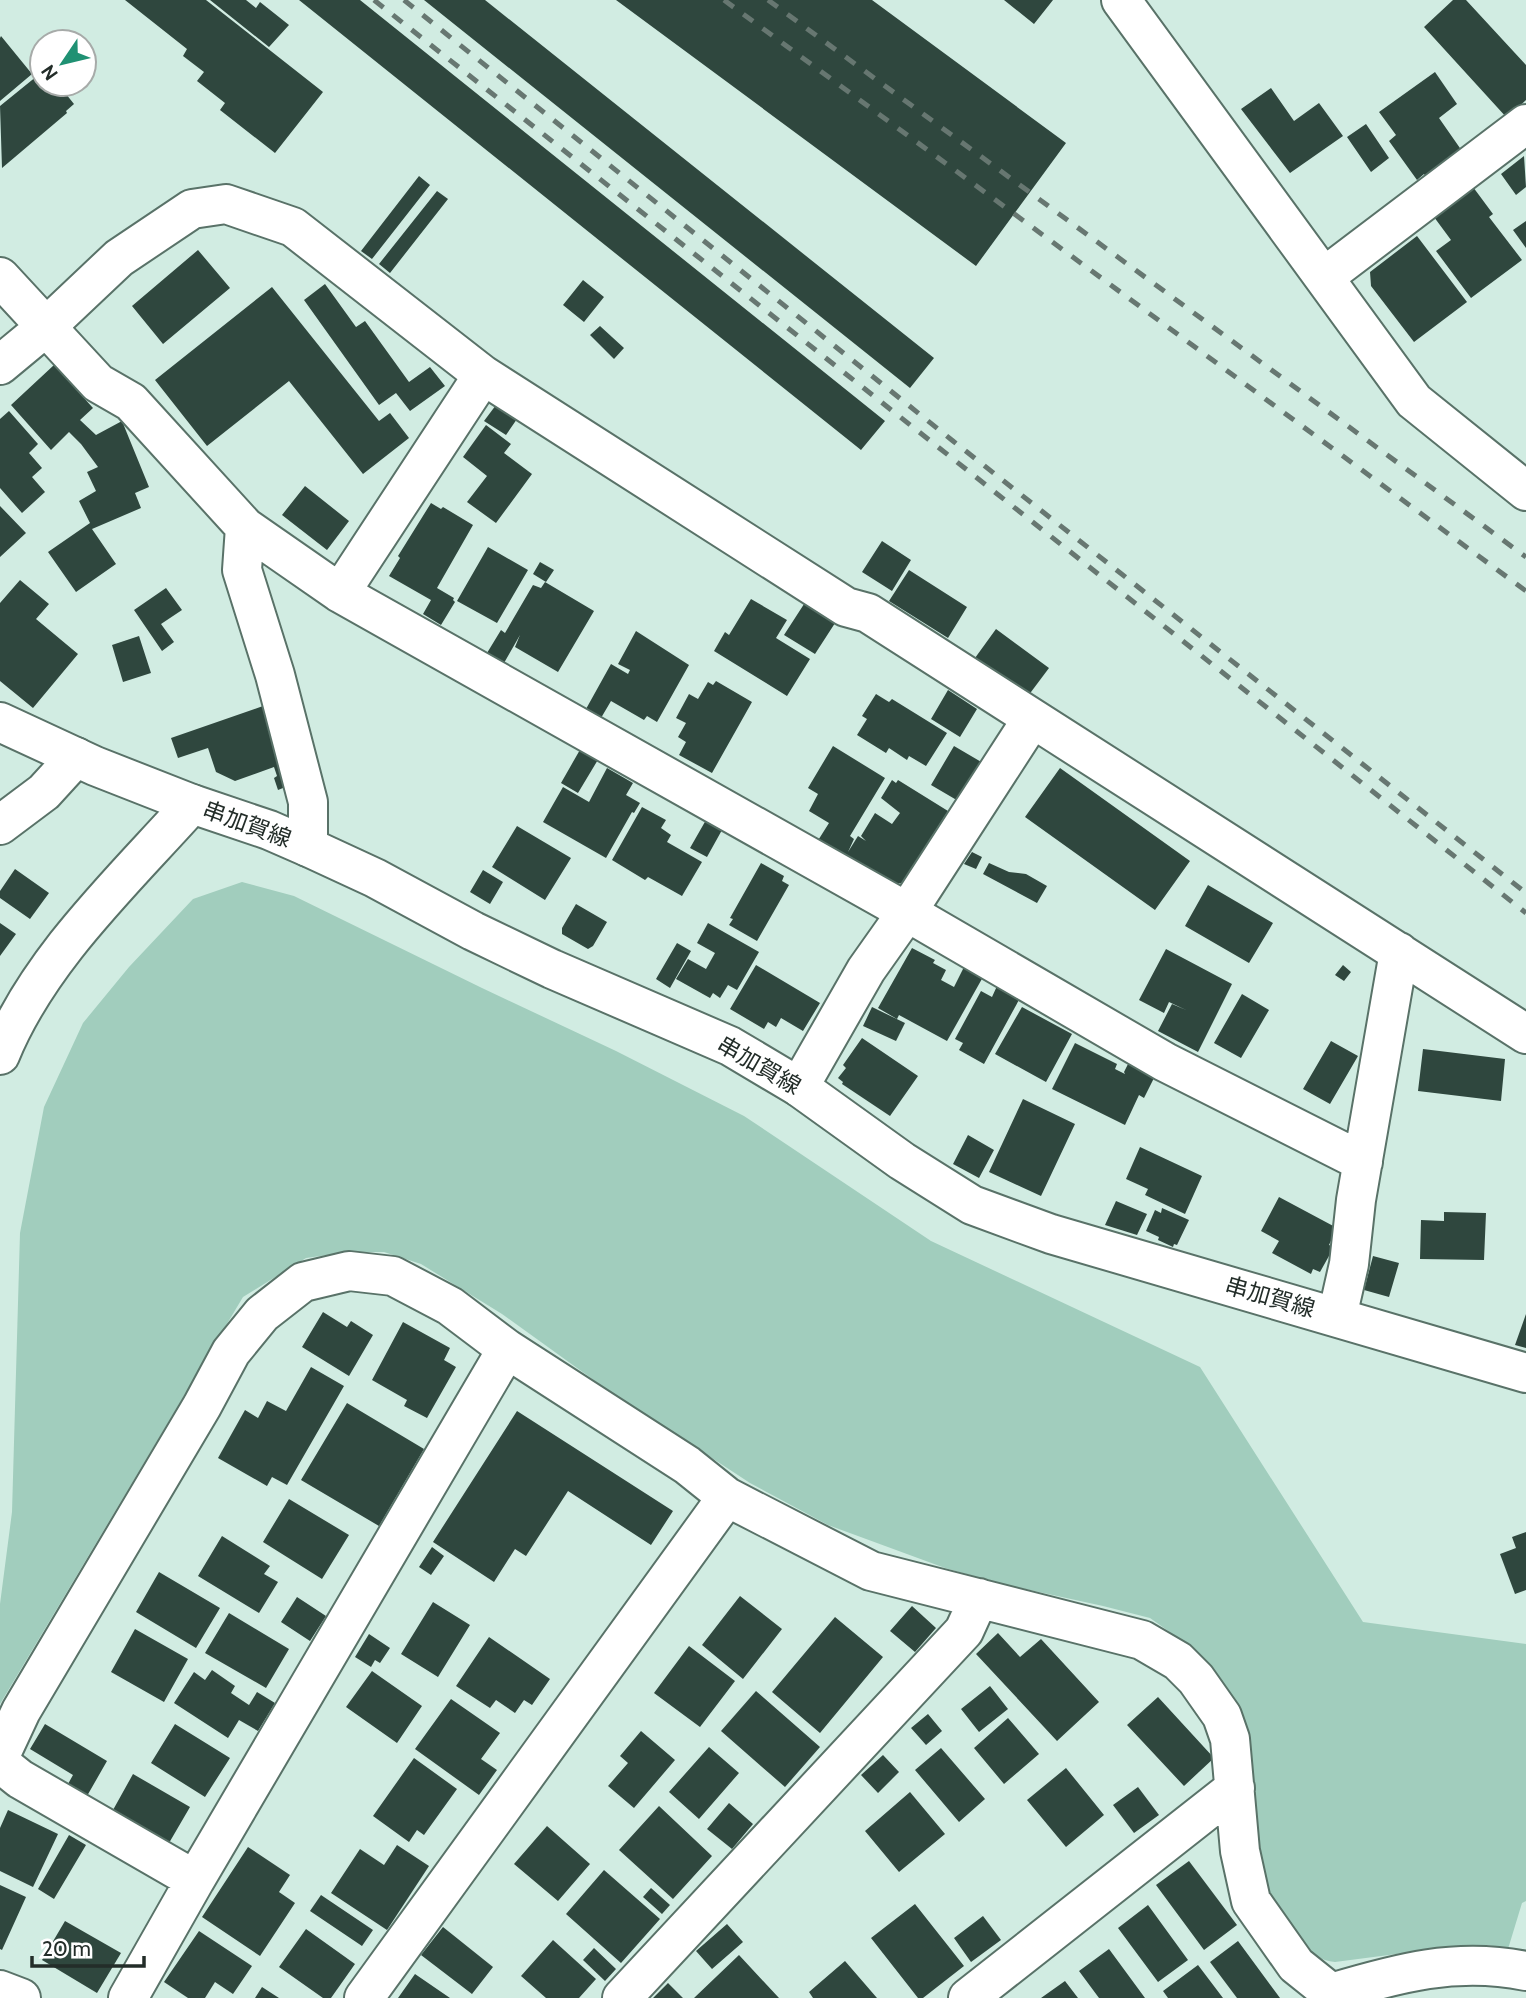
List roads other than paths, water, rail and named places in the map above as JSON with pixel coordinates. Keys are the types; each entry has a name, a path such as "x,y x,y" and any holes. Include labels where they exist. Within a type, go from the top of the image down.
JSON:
{"street":[{"path":"1121,0 1414,401 1524,488"},
{"path":"1324,277 1526,124"},
{"path":"0,365 47,326 119,258 192,209 226,204 293,227 483,375 846,607 868,613 1526,1034"},
{"path":"0,277 98,383 131,402 244,527 340,593 907,912 1165,1062 1363,1163"},
{"path":"340,593 483,375"},
{"path":"244,527 242,570 275,675 307,802 308,847"},
{"path":"799,1087 866,970 907,912 1032,719"},
{"name":"串加賀線","path":"0,722 76,757 308,847 375,878 473,931 552,969 730,1046 799,1087 902,1161 972,1205 1051,1234 1526,1373"},
{"path":"0,825 44,792 76,757"},
{"path":"0,1055 19,1013 45,971 192,804"},
{"path":"1337,1317 1349,1264 1363,1163 1399,952"},
{"path":"0,1756 21,1711 196,1418 231,1352 262,1314 303,1282 349,1271 393,1276 450,1306 507,1349 687,1465 727,1497 871,1571 1142,1640 1178,1661 1196,1679 1222,1716 1230,1740 1240,1851 1251,1901 1296,1965 1330,1996 1395,1974 1437,1967 1481,1965 1526,1971"},
{"path":"128,1998 507,1349"},
{"path":"364,1998 727,1497"},
{"path":"622,1998 964,1632 979,1598"},
{"path":"0,1763 20,1779 195,1880"},
{"path":"968,1998 1235,1788"},
{"path":"0,1990 21,1998"}],"railway":[{"path":"374,0 1526,913"},
{"path":"404,0 953,441 1526,893"},
{"path":"724,0 1526,591"},
{"path":"768,0 1526,557"}]}
